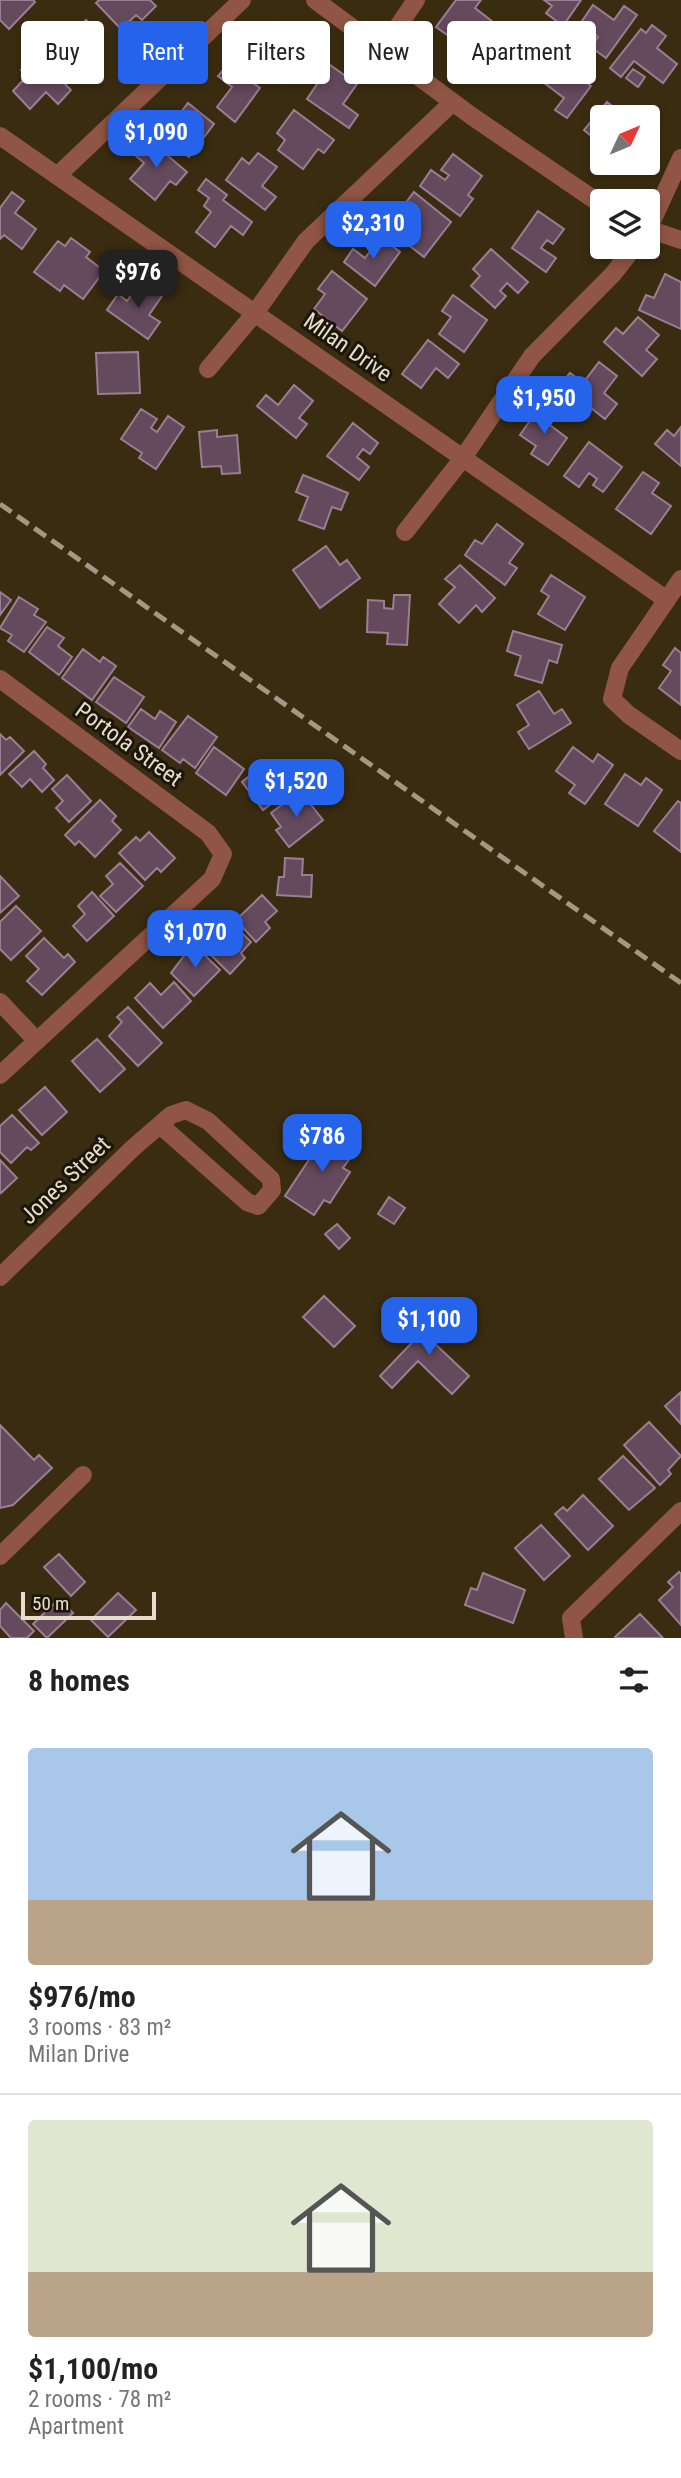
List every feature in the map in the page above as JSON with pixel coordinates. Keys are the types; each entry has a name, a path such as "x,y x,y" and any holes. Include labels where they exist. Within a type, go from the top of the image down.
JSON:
{"street":[{"path":"57,176 242,0"},
{"path":"315,0 344,22"},
{"path":"402,21 416,0"},
{"path":"428,84 590,197"},
{"path":"208,369 255,313 306,241 453,102"},
{"name":"Milan Drive","path":"0,136 667,600"},
{"path":"660,203 681,158"},
{"path":"660,233 681,240"},
{"path":"405,532 463,458 532,356 625,259"},
{"path":"681,579 620,668 612,699 629,715 681,751"},
{"name":"Portola Street","path":"0,679 208,833 223,854 212,879 37,1041"},
{"path":"0,1002 37,1041 0,1075"},
{"name":"Jones Street","path":"0,1277 133,1148 171,1115 186,1110 208,1121 271,1179 272,1189 258,1206 247,1202 160,1125"},
{"path":"0,1556 83,1475"},
{"path":"574,1638 571,1618 681,1511"}],"building":[{"path":"0,0 35,2 9,29 0,20"},
{"path":"99,0 150,0 156,6 142,20 136,15 130,21 118,21 118,26 96,3"},
{"path":"456,0 481,0 475,8 492,21 447,21 447,35 436,27"},
{"path":"544,0 581,0 566,21 556,21 546,13 552,6"},
{"path":"593,5 614,20 624,6 637,15 606,58 596,51 596,21 582,21"},
{"path":"652,25 666,36 657,48 677,64 663,83 634,61 621,77 610,68 641,29 646,33"},
{"path":"330,65 344,75 344,84 357,84 343,104 358,115 349,128 307,99 317,84 330,84"},
{"path":"633,69 645,77 638,87 626,78"},
{"path":"21,82 65,84 71,90 58,104 46,92 30,109 13,91"},
{"path":"228,84 255,84 260,88 235,122 217,107 232,87"},
{"path":"546,84 591,86 567,118 555,110 564,98"},
{"path":"188,103 214,124 189,157 157,132 169,116 175,120"},
{"path":"294,110 334,140 324,153 318,149 303,169 278,150 285,140 277,133"},
{"path":"590,123 590,135 584,130"},
{"path":"148,139 187,172 176,185 170,181 155,200 130,179 144,163 135,155"},
{"path":"258,153 277,167 262,186 276,197 265,210 226,180 242,158 249,164"},
{"path":"453,154 482,176 468,195 473,199 460,216 420,186 431,170 445,180 449,175 441,170"},
{"path":"206,179 227,195 223,200 252,222 243,235 231,226 215,247 196,232 211,212 204,206 209,198 198,190"},
{"path":"12,192 24,201 15,213 36,229 22,249 4,235 0,239 0,208"},
{"path":"414,192 451,222 424,257 393,233 407,216 400,210"},
{"path":"538,211 564,229 553,244 547,240 541,248 556,258 546,272 512,248"},
{"path":"381,237 400,252 375,286 344,262 353,249 365,258"},
{"path":"71,238 90,252 86,257 104,271 83,299 64,285 60,291 34,272 58,241 65,246"},
{"path":"491,249 528,282 518,293 507,283 500,291 506,296 495,308 471,286 480,276 473,269"},
{"path":"332,271 367,299 342,331 314,309 325,294 318,289"},
{"path":"665,274 681,282 681,329 639,310 646,295 654,298"},
{"path":"141,281 162,296 149,315 160,322 148,339 107,310 118,294 127,301"},
{"path":"453,295 487,320 464,352 439,334 451,317 442,311"},
{"path":"638,317 659,335 646,350 657,359 642,376 604,342 616,328 623,334"},
{"path":"428,340 459,364 448,378 436,368 421,388 402,374"},
{"path":"138,352 140,393 98,394 96,353"},
{"path":"599,362 617,376 604,393 617,404 605,419 561,384 570,373 583,383"},
{"path":"294,385 313,401 299,418 307,424 296,438 257,406 266,395 278,405"},
{"path":"541,405 556,416 550,425 567,438 548,465 531,454 536,446 520,435"},
{"path":"141,409 157,419 151,428 157,432 168,416 184,427 156,469 139,458 142,453 121,439"},
{"path":"353,423 378,443 370,454 363,449 357,457 369,467 359,480 327,456"},
{"path":"681,427 681,466 655,444 667,430 674,436"},
{"path":"217,430 217,437 237,435 240,473 222,474 221,466 202,467 199,432"},
{"path":"589,442 622,467 603,492 593,485 597,479 589,473 579,487 564,476"},
{"path":"643,472 659,483 652,493 671,506 651,534 616,509"},
{"path":"303,475 348,493 341,510 332,507 324,529 299,520 308,497 296,492"},
{"path":"497,524 523,544 509,563 517,568 505,585 465,555 475,540 482,544"},
{"path":"326,546 340,565 347,560 360,578 320,608 293,570"},
{"path":"460,565 495,598 482,612 476,605 459,623 439,604 455,587 445,579"},
{"path":"551,575 585,597 565,630 538,614 549,596 541,591"},
{"path":"0,592 11,600 0,615"},
{"path":"394,595 410,595 407,645 387,644 388,633 367,632 368,600 384,601 384,608 393,609"},
{"path":"19,597 38,609 34,615 46,622 24,652 8,641 12,635 0,628"},
{"path":"47,627 64,638 58,646 72,657 59,675 29,652"},
{"path":"513,631 562,645 557,663 549,660 542,683 515,675 521,656 507,651"},
{"path":"675,648 681,653 681,705 659,688 671,671 663,665"},
{"path":"83,649 100,662 103,657 116,666 92,700 62,678"},
{"path":"114,677 144,697 126,723 96,702"},
{"path":"539,691 554,714 562,709 571,723 529,749 518,732 529,725 517,705"},
{"path":"141,709 155,719 160,711 176,722 159,748 128,727"},
{"path":"188,716 217,737 195,768 183,759 180,763 162,750"},
{"path":"0,734 6,740 10,737 24,751 0,775"},
{"path":"214,747 244,769 226,795 196,773"},
{"path":"573,747 593,762 598,754 613,765 585,804 569,793 575,785 556,771"},
{"path":"34,751 46,764 43,768 54,780 42,792 30,779 22,787 9,774"},
{"path":"267,762 279,778 270,786 279,798 263,810 242,782"},
{"path":"625,774 641,785 646,778 662,790 638,826 605,804"},
{"path":"67,775 91,801 69,822 56,808 63,801 52,789"},
{"path":"300,791 323,820 289,847 276,830 281,827 271,813"},
{"path":"100,800 116,816 112,821 121,830 95,857 79,841 75,845 65,835"},
{"path":"678,801 681,803 681,852 654,831"},
{"path":"149,832 175,858 161,872 157,868 145,880 119,853 136,837 140,841"},
{"path":"285,858 303,859 302,875 312,875 311,897 277,895 279,877 284,877"},
{"path":"120,863 143,886 116,912 100,896 113,884 106,876"},
{"path":"0,876 19,896 0,913"},
{"path":"92,892 114,916 87,941 73,926 85,914 78,906"},
{"path":"262,895 277,911 265,922 270,928 256,942 236,920"},
{"path":"16,906 41,931 11,960 0,949 0,922"},
{"path":"225,916 251,942 241,953 245,958 230,974 202,946 221,927 217,923"},
{"path":"44,938 64,958 68,954 75,962 42,995 27,981 39,969 26,956"},
{"path":"193,944 220,970 194,996 171,973"},
{"path":"174,982 191,1001 163,1028 135,998 150,983 161,995"},
{"path":"128,1007 162,1043 138,1066 109,1036 122,1022 117,1017"},
{"path":"97,1039 125,1069 100,1092 72,1061"},
{"path":"45,1087 67,1112 42,1135 19,1110"},
{"path":"12,1115 39,1143 31,1150 27,1147 11,1163 0,1152 0,1126"},
{"path":"328,1131 356,1150 343,1168 350,1172 330,1203 324,1200 314,1215 285,1196"},
{"path":"0,1160 17,1178 1,1193 0,1191"},
{"path":"389,1197 405,1208 394,1224 378,1214"},
{"path":"337,1224 350,1238 339,1249 325,1234"},
{"path":"324,1296 355,1326 334,1347 303,1317"},
{"path":"448,1305 458,1315 433,1342 469,1376 452,1394 418,1361 392,1388 380,1376"},
{"path":"681,1392 681,1424 665,1406"},
{"path":"649,1422 681,1456 668,1470 671,1474 660,1485 624,1445"},
{"path":"0,1425 34,1460 39,1455 52,1468 13,1505 0,1508"},
{"path":"623,1456 655,1488 629,1510 599,1479"},
{"path":"583,1495 613,1526 588,1550 555,1514 563,1507 567,1511"},
{"path":"541,1525 570,1556 544,1580 515,1548"},
{"path":"59,1554 85,1582 71,1596 44,1567"},
{"path":"679,1572 681,1625 659,1600 673,1587 668,1582"},
{"path":"483,1573 525,1590 513,1623 465,1605 471,1588 477,1590"},
{"path":"118,1593 136,1610 108,1637 91,1620"},
{"path":"59,1599 73,1613 47,1638 33,1624"},
{"path":"6,1603 34,1631 27,1638 11,1638 0,1626 0,1610"},
{"path":"640,1614 663,1638 615,1638 615,1637"}],"railway":[{"path":"0,504 681,983"}]}
